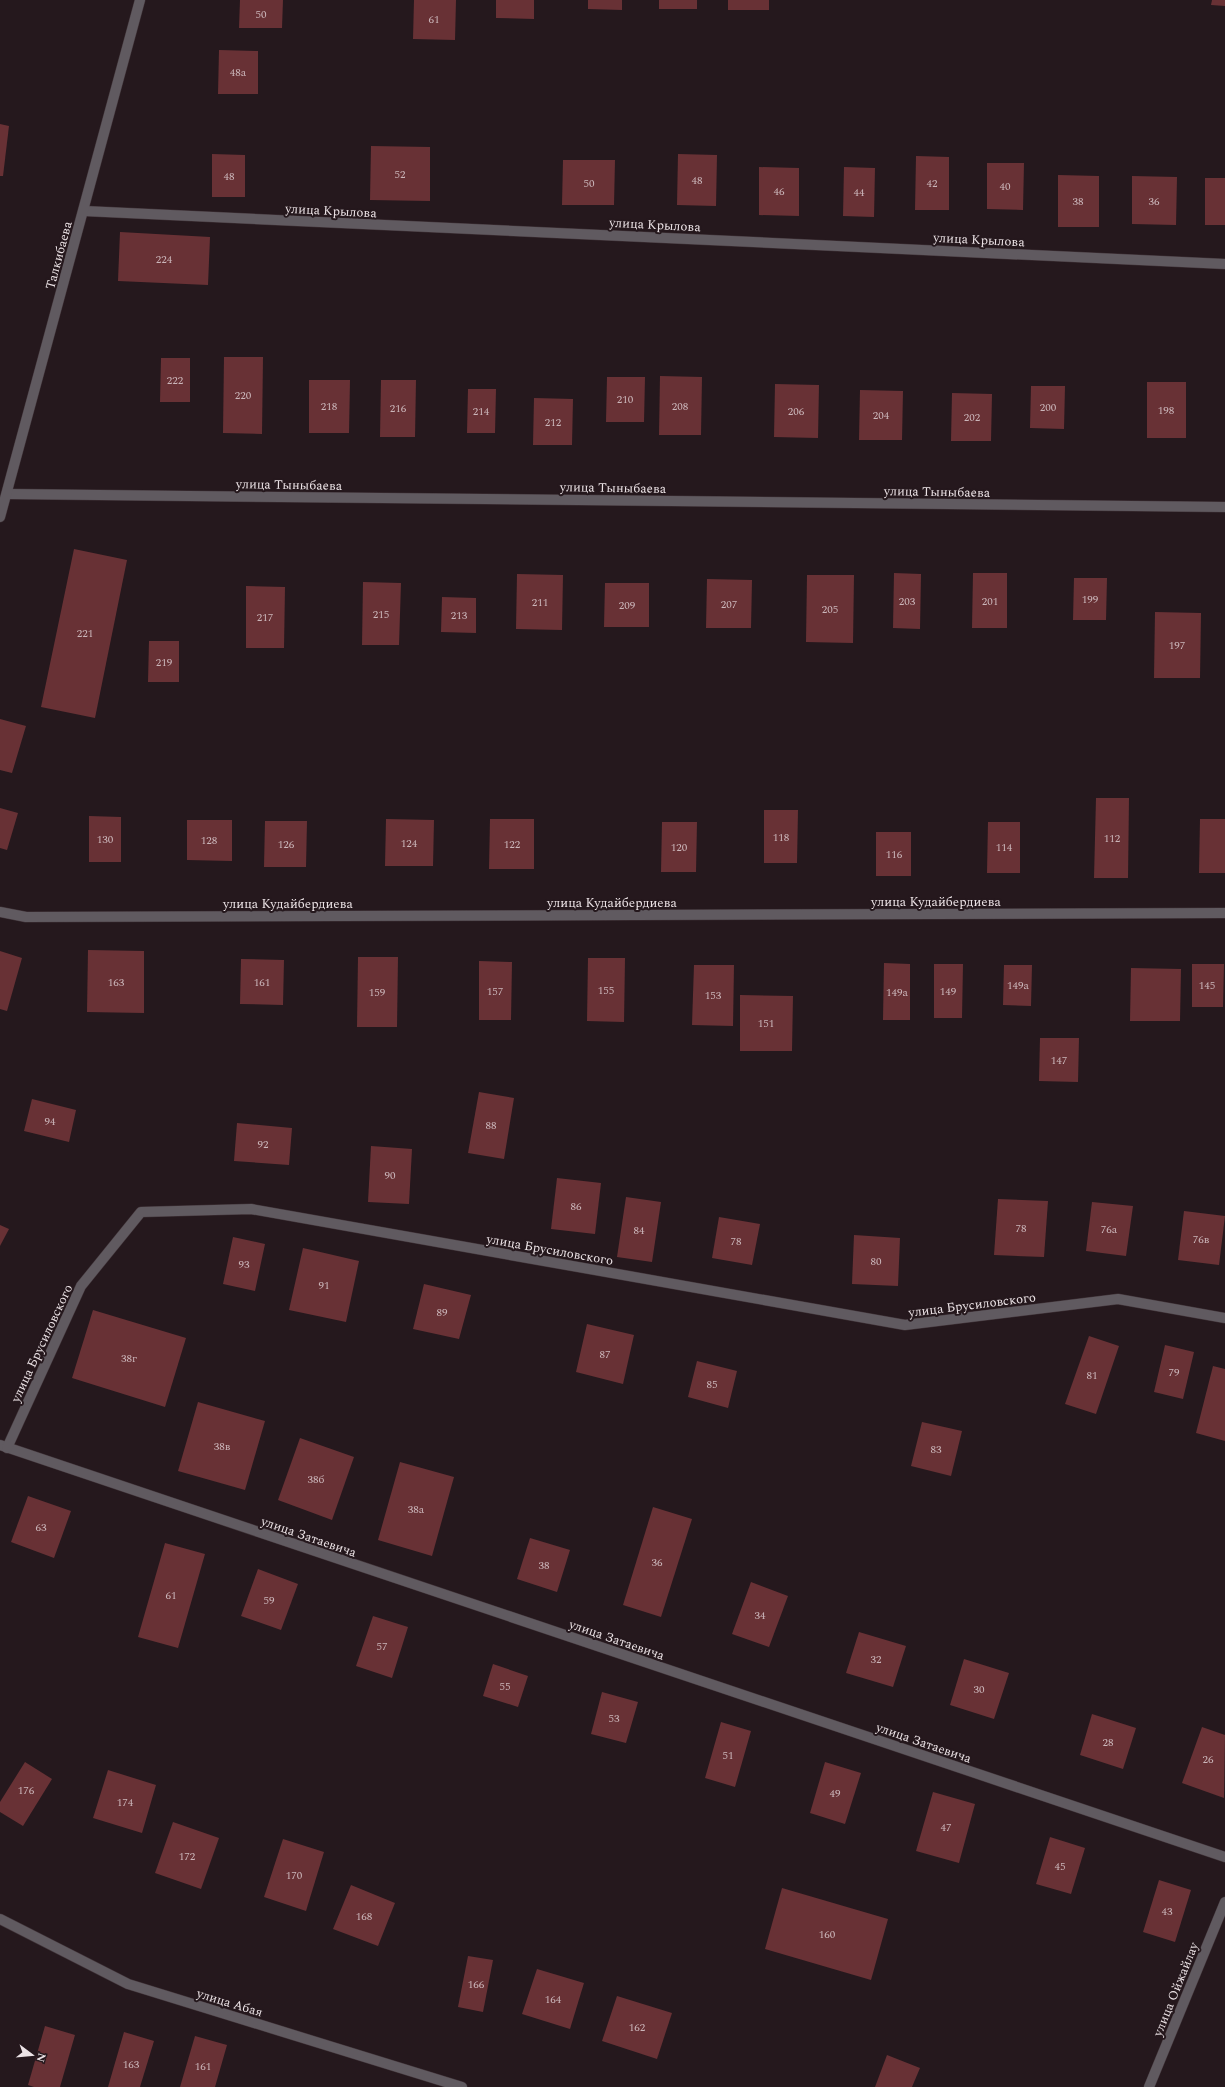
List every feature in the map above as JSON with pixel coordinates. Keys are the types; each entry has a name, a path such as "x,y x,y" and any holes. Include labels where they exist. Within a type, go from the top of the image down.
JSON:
{"street":[{"name":"Талкибаева","path":"0,516 4,494 84,211 140,0"},
{"name":"улица Крылова","path":"84,211 1225,264"},
{"name":"улица Тыныбаева","path":"4,494 1225,506"},
{"name":"улица Кудайбердиева","path":"0,912 26,916 1225,914"},
{"name":"улица Брусиловского","path":"3,1447 81,1286 141,1212 251,1209 905,1325 1118,1299 1225,1318"},
{"name":"улица Затаевича","path":"3,1447 1225,1857"},
{"name":"улица Ойжайлау","path":"1149,2087 1225,1902"},
{"name":"улица Абая","path":"0,1919 128,1984 462,2087"}],"building":[{"path":"240,0 283,0 282,28 239,28"},
{"path":"414,0 456,0 455,40 413,39"},
{"path":"496,0 534,0 534,19 496,18"},
{"path":"588,0 622,0 622,10 588,9"},
{"path":"659,0 697,0 697,9 659,9"},
{"path":"728,0 769,0 769,10 728,10"},
{"path":"1212,0 1225,0 1225,6 1211,5"},
{"path":"219,50 258,51 258,94 218,94"},
{"path":"0,124 9,126 3,176 0,176"},
{"path":"371,146 430,147 430,201 370,200"},
{"path":"212,154 245,155 245,197 212,197"},
{"path":"678,154 717,155 716,206 677,205"},
{"path":"916,156 949,157 949,210 915,210"},
{"path":"563,160 615,160 614,205 562,205"},
{"path":"987,163 1024,163 1023,210 987,209"},
{"path":"759,167 799,168 799,216 759,215"},
{"path":"844,167 875,168 874,217 843,216"},
{"path":"1058,175 1099,176 1099,227 1058,227"},
{"path":"1132,176 1177,177 1176,225 1132,224"},
{"path":"1205,178 1225,178 1225,225 1205,225"},
{"path":"120,232 210,237 208,285 118,281"},
{"path":"224,357 263,357 262,434 223,433"},
{"path":"161,358 190,358 190,402 160,402"},
{"path":"660,376 702,377 701,435 659,435"},
{"path":"607,377 645,377 644,422 606,422"},
{"path":"309,380 350,380 349,433 309,433"},
{"path":"381,380 416,380 415,437 380,437"},
{"path":"1147,382 1186,382 1186,438 1147,438"},
{"path":"775,384 819,385 818,438 774,437"},
{"path":"1031,386 1065,386 1064,429 1030,428"},
{"path":"468,389 496,389 495,433 467,433"},
{"path":"860,390 903,391 902,440 859,440"},
{"path":"952,393 992,394 991,441 951,441"},
{"path":"534,398 573,399 572,445 533,445"},
{"path":"74,549 127,560 95,718 41,707"},
{"path":"894,573 921,574 920,629 893,628"},
{"path":"973,573 1007,573 1007,628 972,628"},
{"path":"517,574 563,575 562,630 516,629"},
{"path":"807,575 854,575 853,643 806,642"},
{"path":"1074,578 1107,578 1106,620 1073,620"},
{"path":"707,579 752,580 751,628 706,628"},
{"path":"363,582 401,583 399,645 362,645"},
{"path":"605,583 649,583 649,627 604,627"},
{"path":"246,586 285,587 284,648 246,648"},
{"path":"442,597 476,598 476,633 441,632"},
{"path":"1155,612 1201,613 1200,678 1154,678"},
{"path":"149,641 179,641 179,682 148,682"},
{"path":"0,719 26,726 12,773 0,770"},
{"path":"1096,798 1129,798 1128,878 1094,878"},
{"path":"0,808 18,813 7,850 0,848"},
{"path":"764,810 798,810 797,863 764,863"},
{"path":"89,816 121,817 121,862 89,862"},
{"path":"386,819 434,820 433,866 385,866"},
{"path":"490,819 534,819 534,869 489,869"},
{"path":"1200,819 1225,819 1225,873 1199,873"},
{"path":"187,820 232,820 232,861 187,860"},
{"path":"265,821 307,821 306,867 264,867"},
{"path":"662,822 697,822 696,872 661,872"},
{"path":"988,822 1020,822 1020,873 987,873"},
{"path":"876,832 911,832 911,876 876,876"},
{"path":"88,950 144,951 144,1013 87,1012"},
{"path":"0,951 22,958 7,1011 0,1009"},
{"path":"358,957 398,957 397,1027 357,1027"},
{"path":"588,958 625,958 624,1022 587,1021"},
{"path":"241,959 284,960 283,1005 240,1004"},
{"path":"479,961 512,962 511,1020 479,1020"},
{"path":"884,963 910,964 910,1020 883,1020"},
{"path":"934,964 963,964 962,1018 934,1018"},
{"path":"1192,964 1224,964 1223,1007 1192,1007"},
{"path":"694,965 734,965 733,1026 692,1025"},
{"path":"1004,965 1032,965 1031,1006 1003,1005"},
{"path":"1131,968 1181,969 1180,1021 1130,1021"},
{"path":"740,995 793,996 792,1051 740,1051"},
{"path":"1040,1038 1079,1038 1078,1082 1039,1081"},
{"path":"479,1092 514,1098 504,1159 468,1153"},
{"path":"32,1099 76,1110 69,1142 24,1131"},
{"path":"237,1123 292,1128 289,1165 234,1161"},
{"path":"371,1146 412,1149 409,1204 368,1202"},
{"path":"557,1178 601,1183 595,1234 551,1229"},
{"path":"626,1197 661,1202 652,1262 617,1257"},
{"path":"998,1199 1048,1201 1044,1257 994,1255"},
{"path":"1092,1202 1133,1206 1126,1256 1086,1251"},
{"path":"1184,1211 1225,1216 1219,1265 1178,1260"},
{"path":"719,1217 760,1224 752,1265 712,1258"},
{"path":"0,1225 9,1229 0,1246"},
{"path":"854,1235 900,1238 898,1286 852,1284"},
{"path":"233,1237 265,1244 255,1291 223,1284"},
{"path":"303,1248 359,1261 346,1322 289,1310"},
{"path":"424,1284 471,1295 459,1339 413,1329"},
{"path":"93,1310 186,1338 165,1407 72,1378"},
{"path":"587,1324 634,1335 623,1384 576,1372"},
{"path":"1089,1336 1119,1346 1096,1414 1065,1404"},
{"path":"1165,1345 1194,1352 1183,1399 1154,1392"},
{"path":"697,1361 737,1371 728,1408 688,1397"},
{"path":"1213,1366 1225,1369 1225,1441 1196,1433"},
{"path":"198,1402 265,1421 245,1490 178,1471"},
{"path":"922,1422 962,1431 951,1476 911,1466"},
{"path":"300,1438 354,1457 332,1520 278,1500"},
{"path":"400,1462 454,1477 432,1556 378,1540"},
{"path":"28,1496 71,1511 54,1558 11,1542"},
{"path":"653,1507 692,1519 661,1617 623,1605"},
{"path":"530,1538 570,1550 557,1592 517,1579"},
{"path":"165,1543 205,1554 178,1648 138,1637"},
{"path":"258,1569 298,1584 281,1630 241,1616"},
{"path":"751,1582 788,1596 769,1647 732,1634"},
{"path":"373,1616 408,1627 392,1678 356,1666"},
{"path":"859,1632 906,1646 893,1687 846,1673"},
{"path":"964,1659 1009,1673 994,1719 950,1705"},
{"path":"493,1664 528,1676 518,1707 483,1696"},
{"path":"602,1692 638,1702 626,1743 591,1734"},
{"path":"1092,1714 1136,1728 1123,1769 1080,1755"},
{"path":"721,1722 751,1731 735,1787 705,1778"},
{"path":"1202,1727 1225,1735 1224,1798 1182,1783"},
{"path":"25,1762 52,1779 23,1826 0,1812 0,1802"},
{"path":"825,1762 861,1773 845,1824 810,1813"},
{"path":"108,1770 156,1785 142,1833 93,1818"},
{"path":"933,1792 975,1804 959,1863 916,1851"},
{"path":"173,1822 219,1838 201,1889 155,1873"},
{"path":"1050,1837 1085,1848 1071,1894 1036,1884"},
{"path":"283,1839 324,1852 306,1911 264,1897"},
{"path":"1159,1880 1191,1890 1175,1942 1143,1932"},
{"path":"351,1885 395,1903 378,1946 333,1929"},
{"path":"782,1888 888,1919 871,1980 765,1949"},
{"path":"468,1956 493,1960 483,2012 458,2007"},
{"path":"537,1969 584,1983 570,2029 522,2014"},
{"path":"617,1996 672,2013 657,2059 602,2041"},
{"path":"45,2026 75,2035 60,2087 34,2087 28,2085"},
{"path":"124,2032 154,2041 140,2087 108,2087"},
{"path":"195,2036 227,2045 215,2087 180,2087"},
{"path":"887,2055 920,2068 912,2087 875,2087"}]}
